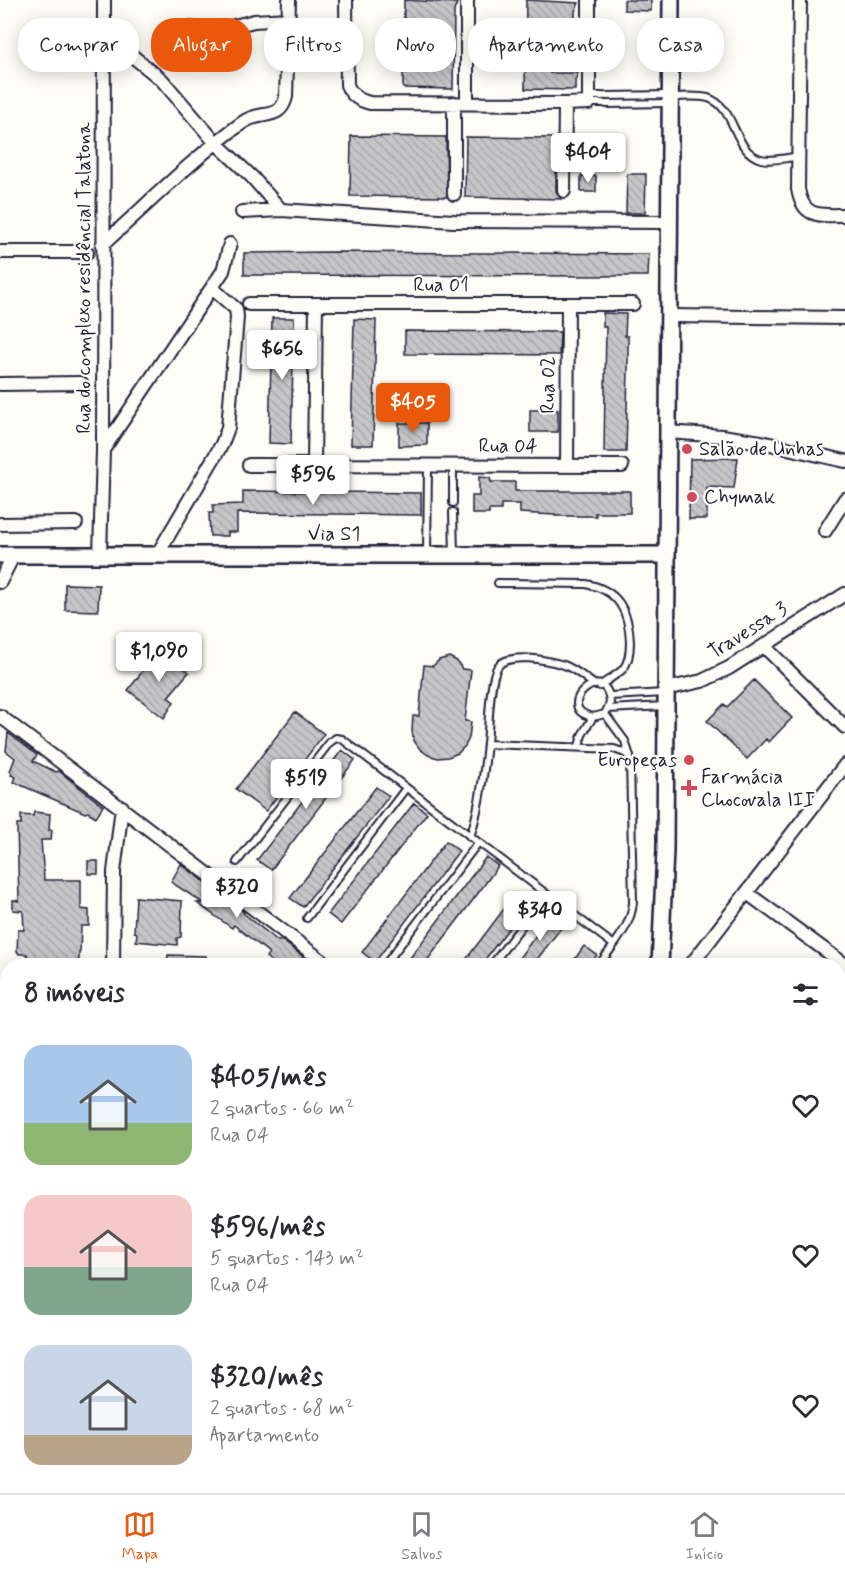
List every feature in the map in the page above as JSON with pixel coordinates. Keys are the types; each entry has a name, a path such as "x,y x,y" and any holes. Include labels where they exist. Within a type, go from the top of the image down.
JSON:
{"street":[{"name":"Rua do complexo residêncial Talatona","path":"104,0 104,18"},
{"path":"288,18 289,0"},
{"path":"346,0 347,85 351,93 359,100 370,104 565,104 589,100 589,0"},
{"path":"454,194 468,0"},
{"path":"660,958 664,884 671,0"},
{"path":"800,0 798,189 800,202 804,208 819,215 845,215"},
{"path":"139,61 162,80 216,142 252,177 281,210"},
{"name":"Rua do complexo residêncial Talatona","path":"100,555 103,450 104,72"},
{"path":"102,245 216,142 251,117 279,111 286,97 287,72"},
{"path":"564,191 565,104"},
{"path":"242,212 281,210 454,221 669,222"},
{"path":"103,450 223,271 230,244"},
{"path":"0,252 87,252"},
{"path":"157,555 217,453 228,428 237,317 236,309 212,288"},
{"name":"Rua 01","path":"249,304 633,304"},
{"path":"314,465 316,304"},
{"name":"Rua 02","path":"567,466 568,304"},
{"path":"669,316 845,318"},
{"path":"0,384 81,383"},
{"path":"668,432 751,441 845,461"},
{"name":"Rua 04","path":"249,465 622,466"},
{"path":"825,531 845,499"},
{"path":"0,524 76,523"},
{"name":"Via S1","path":"6,556 667,555"},
{"path":"0,582 6,556"},
{"name":"Travessa 3","path":"666,696 729,668 845,594"},
{"path":"765,647 845,727"},
{"path":"0,716 319,958"},
{"path":"696,958 845,765"},
{"path":"113,958 114,872 122,807"},
{"path":"747,893 836,958"}],"lane":[{"path":"589,100 604,96 670,99"},
{"path":"589,100 604,104 701,97 716,102 727,113 741,142 761,159 799,157"},
{"path":"427,555 428,466"},
{"path":"453,466 453,503"},
{"path":"453,512 454,555"},
{"path":"498,583 586,584 600,587 621,604 629,624 630,649 627,662 622,670 597,685 585,687 579,695 580,710 593,717"},
{"path":"470,837 477,816 493,680 498,667 507,659 518,657 565,665 604,688 610,696 607,711 625,741 630,758 633,903 632,915 627,927 604,958"},
{"path":"610,696 666,696"},
{"path":"579,746 582,735 593,717 607,711 666,696"},
{"path":"237,862 330,742 336,738 342,739 614,945"},
{"path":"487,744 579,746 620,750 630,758"},
{"path":"307,918 406,788"},
{"path":"390,958 478,843"},
{"path":"497,958 546,894"}],"building":[{"path":"404,0 457,3 454,18 404,18"},
{"path":"526,0 579,3 575,11 575,18 526,18"},
{"path":"624,0 651,0 651,11 624,10"},
{"path":"403,72 453,72 453,89 403,88"},
{"path":"525,72 578,73 575,90 525,89"},
{"path":"351,136 446,137 447,197 350,196"},
{"path":"466,137 556,138 556,191 561,199 465,197"},
{"path":"627,174 646,174 645,213 626,213"},
{"path":"581,176 596,176 596,192 581,192"},
{"path":"244,253 649,254 648,276 244,275"},
{"path":"603,313 626,314 628,369 626,452 604,452 606,327 603,327"},
{"path":"272,318 294,318 291,444 269,443"},
{"path":"354,319 376,320 373,445 351,445"},
{"path":"405,331 560,332 559,355 405,354"},
{"path":"530,410 558,410 558,432 530,432"},
{"path":"399,423 427,423 427,445 399,446"},
{"path":"738,458 734,488 707,487 707,519 689,519 690,459"},
{"path":"479,477 490,478 491,482 515,482 515,491 630,491 630,513 555,516 520,513 520,504 501,504 501,510 489,510 489,514 472,514 472,496 479,496"},
{"path":"243,491 421,493 421,515 237,513 237,532 228,532 228,536 210,536 209,513 213,513 213,505 243,504"},
{"path":"65,584 99,585 98,611 65,610"},
{"path":"161,651 164,654 166,652 189,672 168,697 174,702 164,718 128,690"},
{"path":"449,657 457,661 462,669 471,670 465,721 471,722 469,738 465,746 458,753 438,758 428,755 414,741 413,716 419,716 424,665 433,666 439,660"},
{"path":"754,680 792,718 769,742 766,739 747,759 707,721 724,704 727,707"},
{"path":"295,712 324,734 266,811 236,789"},
{"path":"8,733 37,755 33,761 56,772 59,771 103,806 96,817 14,782 16,777 11,775 10,771 15,758 6,751"},
{"path":"342,750 355,760 271,870 257,860"},
{"path":"376,787 389,796 303,907 290,898"},
{"path":"414,803 427,813 341,924 328,914"},
{"path":"34,812 50,814 51,840 41,840 44,880 81,880 81,909 89,910 89,926 81,926 79,958 27,958 27,954 19,954 17,951 18,930 24,930 23,911 13,910 13,900 19,901 17,825 21,825 21,815 33,816"},
{"path":"446,841 459,851 378,958 370,958 362,952"},
{"path":"486,857 498,866 429,958 410,958"},
{"path":"88,861 98,861 98,874 88,874"},
{"path":"181,864 278,941 283,941 305,958 267,958 269,953 234,925 232,928 197,903 203,903 171,882"},
{"path":"516,893 529,903 486,958 467,958"},
{"path":"136,897 182,901 181,937 177,938 177,945 136,941 137,933 134,932"},
{"path":"551,915 564,924 538,958 519,958"},
{"path":"584,946 597,955 595,958 576,958"},
{"path":"168,955 206,956 206,958 168,958"}],"place":[{"name":"Salão de Unhas","path":"687,449"},
{"name":"Chymak","path":"692,497"},
{"name":"Europeças","path":"689,760"},
{"name":"Farmácia Chocovala III","path":"689,788"}]}
